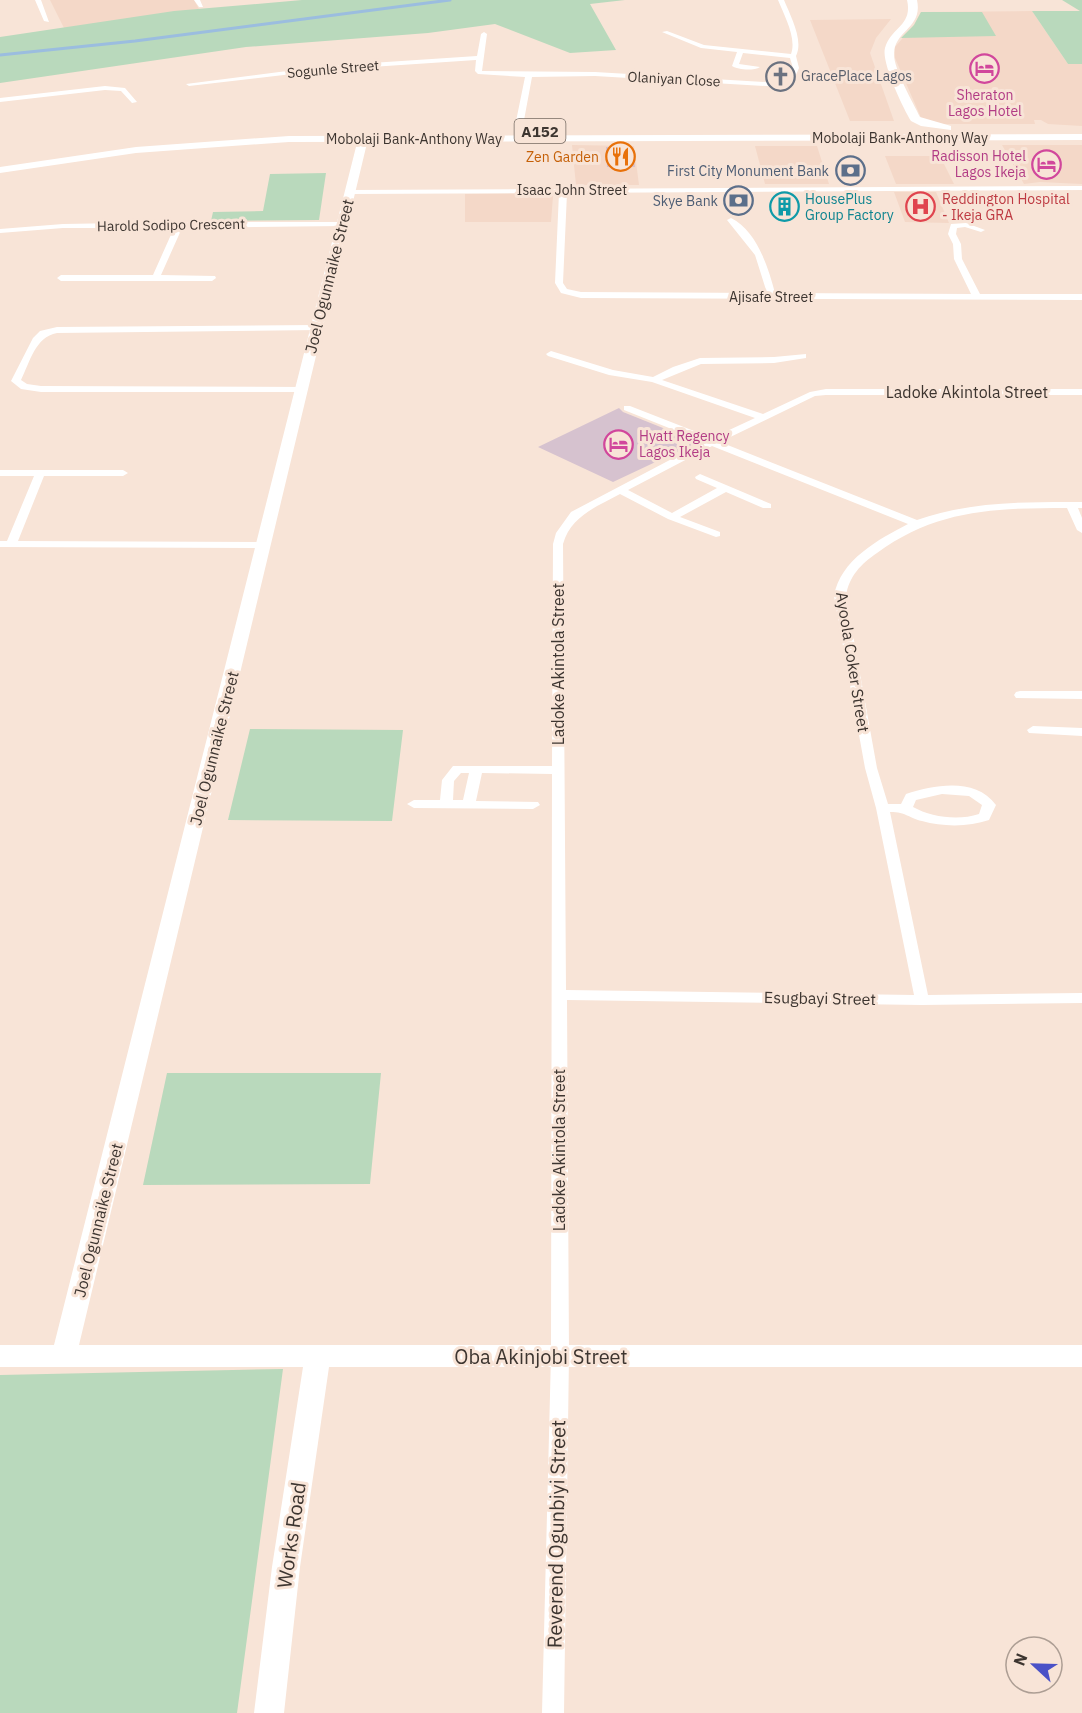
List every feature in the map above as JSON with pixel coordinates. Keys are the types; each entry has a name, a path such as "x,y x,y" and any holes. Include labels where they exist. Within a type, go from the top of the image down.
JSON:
{"main road":[{"path":"879,41 901,16 903,8 901,0"},
{"path":"912,0 914,17 888,48 889,59 915,119 934,126 959,130"},
{"path":"877,60 903,119"},
{"path":"872,130 893,127"},
{"name":"Mobolaji Bank-Anthony Way","path":"0,162 92,148 241,134 1082,129"},
{"name":"Mobolaji Bank-Anthony Way","path":"0,170 93,155 188,145 290,139 1082,137"}],"street":[{"path":"38,0 47,21"},
{"name":"Olaniyan Close","path":"529,75 595,74 783,85 790,83 796,68 793,56 796,50 792,28 781,0"},
{"name":"Olaniyan Close","path":"665,32 694,44 793,56"},
{"path":"484,34 482,52 478,58 480,73 529,75 518,131"},
{"path":"741,51 735,66 757,67"},
{"name":"Sogunle Street","path":"189,84 326,68 478,58"},
{"path":"0,100 105,88 123,89 134,102"},
{"name":"Joel Ogunnaike Street","path":"64,1356 363,139"},
{"name":"Isaac John Street","path":"350,192 1082,188"},
{"name":"Ajisafe Street","path":"564,190 559,283 564,291 581,295 1082,297"},
{"path":"730,220 751,240 761,257 772,297"},
{"path":"156,278 180,224"},
{"name":"Harold Sodipo Crescent","path":"0,231 63,226 342,224"},
{"path":"976,297 958,259 957,244 952,234 954,226 958,225 981,230"},
{"path":"61,279 212,278"},
{"path":"301,389 41,389 24,387 16,381 36,339 43,333 57,330 316,328"},
{"path":"551,354 612,373 654,380 762,417"},
{"path":"654,380 682,366 700,361 774,360 803,356"},
{"name":"Ladoke Akintola Street","path":"560,1355 558,544 561,533 575,514 801,398 826,392 1082,392"},
{"path":"627,408 915,523"},
{"path":"0,473 123,473"},
{"path":"40,474 5,544 263,545"},
{"path":"700,477 766,506"},
{"path":"672,517 725,488"},
{"path":"619,490 672,517 716,534"},
{"path":"1077,505 1082,530"},
{"name":"Ayoola Coker Street","path":"922,1000 883,808 871,768 840,596 842,583 847,573 874,549 915,523 958,510 992,506 1077,505"},
{"path":"1020,695 1082,695"},
{"path":"1033,730 1082,732"},
{"path":"446,805 448,780 458,769 558,770"},
{"path":"469,805 476,769"},
{"path":"883,808 906,808 924,818 972,820 984,817 989,805 980,794 968,790 949,790 924,792 911,797 906,808"},
{"path":"414,804 533,805"},
{"name":"Esugbayi Street","path":"558,995 922,1000 1082,998"},
{"name":"Oba Akinjobi Street","path":"0,1356 317,1358 560,1355 1082,1356"},
{"name":"Reverend Ogunbiyi Street","path":"553,1713 560,1355"},
{"name":"Works Road","path":"269,1713 286,1567 317,1358"}],"shaded area":[{"path":"50,0 194,0 199,9 64,28"},
{"name":"Sheraton Lagos Hotel","path":"1032,11 1068,64 1082,64 1082,126 1048,124 1041,120 1034,120 1035,124 935,124 922,120 895,58 895,47 914,25 921,12"},
{"path":"891,19 876,38 870,53 894,121 850,121 810,20"},
{"path":"572,145 634,146 639,185 576,185"},
{"name":"Radisson Hotel Lagos Ikeja","path":"1002,145 1082,145 1082,184 1040,182 1024,184"},
{"path":"755,146 817,146 829,184 765,184"},
{"path":"885,156 940,156 954,184 896,184"},
{"name":"Reddington Hospital - Ikeja GRA","path":"894,192 936,192 949,223 905,222"},
{"path":"545,193 553,196 551,222 465,222 465,194"}],"green space":[{"path":"302,0 625,0 590,4 616,50 570,53 495,24 428,33 246,47 0,83 0,37 174,11"},
{"path":"1062,0 1082,0 1082,64 1068,64 1032,11 1080,11"},
{"path":"921,12 982,12 996,36 901,38 914,25"},
{"path":"326,173 319,220 211,221 213,212 263,211 270,174"},
{"path":"250,729 403,730 392,821 228,820"},
{"path":"167,1073 381,1073 370,1184 143,1185"},
{"path":"283,1369 237,1713 0,1713 0,1375"}],"building":[{"name":"Zen Garden","path":"606,147 633,147 635,167 607,167"},
{"name":"Hyatt Regency Lagos Ikeja","path":"619,408 623,412 698,442 613,482 538,447"}],"waterway":[{"path":"0,55 135,41 450,0"}],"place":[{"name":"Sheraton Lagos Hotel","path":"985,68"},
{"name":"GracePlace Lagos","path":"780,76"},
{"name":"Zen Garden","path":"620,157"},
{"name":"Radisson Hotel Lagos Ikeja","path":"1047,164"},
{"name":"First City Monument Bank","path":"850,171"},
{"name":"Skye Bank","path":"739,201"},
{"name":"HousePlus Group Factory","path":"784,207"},
{"name":"Reddington Hospital - Ikeja GRA","path":"921,207"},
{"name":"Hyatt Regency Lagos Ikeja","path":"618,444"}]}
